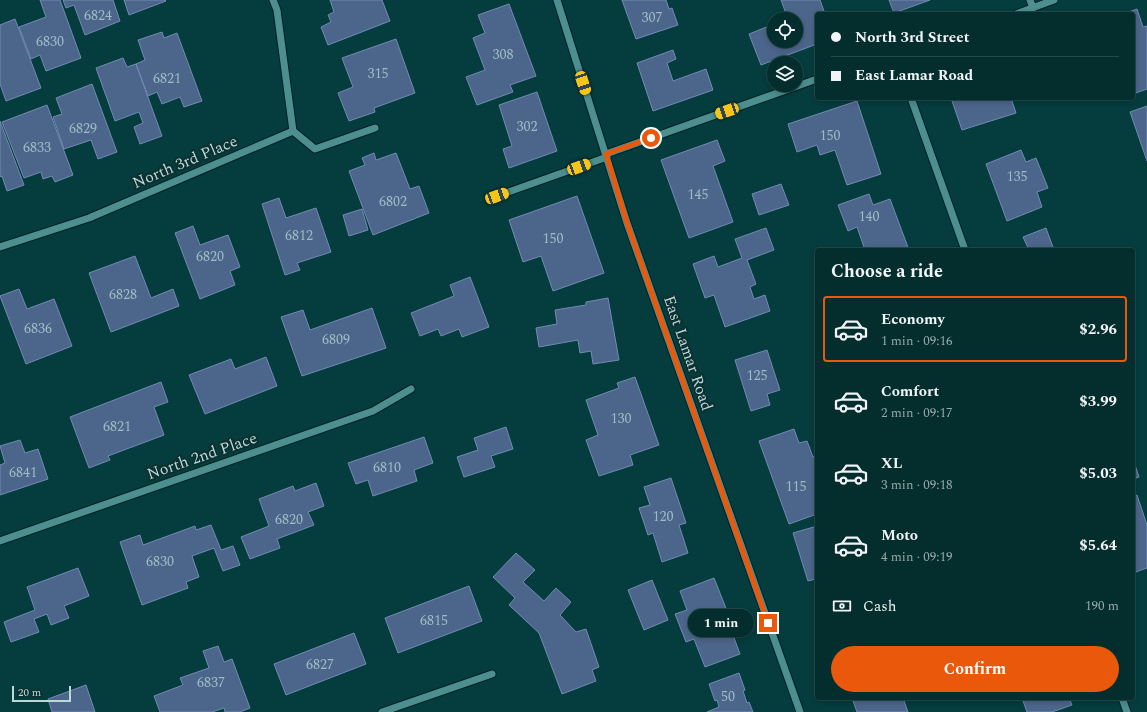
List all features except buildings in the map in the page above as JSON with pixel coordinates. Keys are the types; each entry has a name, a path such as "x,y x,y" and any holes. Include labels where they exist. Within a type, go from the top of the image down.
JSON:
{"street":[{"path":"273,0 277,10 293,131 315,149 375,128"},
{"name":"East Lamar Road","path":"557,0 627,223 800,712"},
{"path":"1030,0 1033,8"},
{"path":"1022,12 1054,0"},
{"path":"497,196 606,155 815,81"},
{"path":"912,100 964,248"},
{"name":"North 3rd Place","path":"0,247 89,218 293,131"},
{"name":"North 2nd Place","path":"0,541 373,411 411,389"},
{"path":"382,712 492,674"},
{"path":"1123,700 1127,712"}],"route":[{"path":"651,138 606,154 627,223 768,623"}]}
